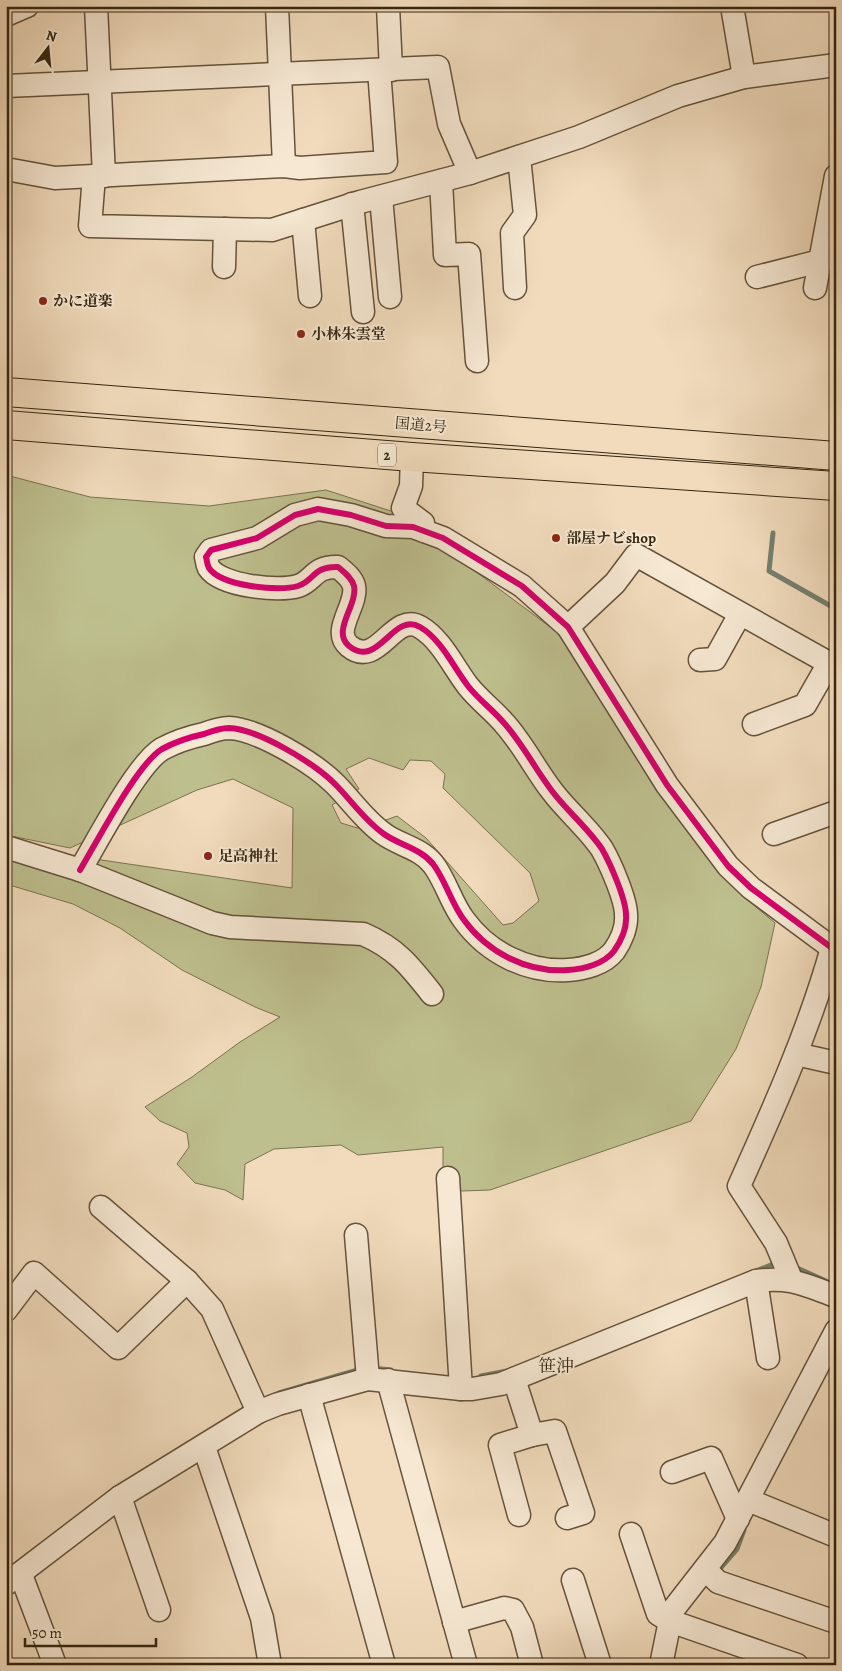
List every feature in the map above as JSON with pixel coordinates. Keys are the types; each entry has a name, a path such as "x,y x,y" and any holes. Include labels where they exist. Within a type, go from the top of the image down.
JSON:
{"highway":[{"name":"国道2号","path":"6,392 836,456"},
{"name":"2","path":"6,425 412,457 836,486"},
{"path":"561,436 836,441"},
{"path":"769,481 809,500 836,503"}],"street":[{"path":"6,15 27,6"},
{"path":"96,6 99,82 99,176 90,226 272,230 352,204 470,173 519,157 579,137 678,96 744,77 836,65"},
{"path":"277,6 284,166"},
{"path":"6,169 55,178 284,166 300,168 386,162 385,70 388,6"},
{"path":"732,6 744,77"},
{"path":"6,86 438,67 449,124 470,173"},
{"path":"516,288 512,233 525,216 519,157"},
{"path":"815,288 836,176"},
{"path":"441,181 445,255 469,254 477,361"},
{"path":"381,197 390,297"},
{"path":"352,204 363,312"},
{"path":"303,220 310,296"},
{"path":"224,267 225,229"},
{"path":"757,277 820,262"},
{"path":"412,457 411,486 403,508 424,523 424,531"},
{"path":"80,870 144,765 161,750 188,738 224,728 241,729 255,732 320,771 384,834 423,854 433,865 463,920 483,942 504,955 525,966 548,971 573,970 599,963 613,952 624,932 627,913 602,850 552,791 526,750 503,721 470,688 434,639 420,627 410,624 400,626 377,648 365,652 354,650 344,643 342,634 354,586 348,576 338,567 326,566 301,586 284,590 241,584 220,578 209,568 206,557 211,550 258,538 295,515 318,509 386,526 413,527 443,538 522,586 568,627 667,785 728,866 751,888 834,947 796,1054 740,1186 776,1244 791,1280"},
{"path":"568,627 614,583 636,554 832,665 805,705 754,724"},
{"path":"700,660 715,659 740,614"},
{"path":"774,834 836,812"},
{"path":"6,847 80,870 212,923 230,927 363,934 380,941 404,958 432,994"},
{"path":"796,1054 836,1064"},
{"path":"448,1178 460,1382"},
{"path":"101,1207 187,1281 212,1309 256,1407"},
{"path":"356,1235 373,1374 454,1622 466,1665"},
{"path":"6,1310 34,1273 118,1348 187,1281"},
{"path":"55,1665 14,1579 120,1497 204,1447 256,1407 309,1395 373,1374 460,1382 472,1389 514,1379 756,1280 775,1278 791,1280 836,1296"},
{"path":"756,1280 768,1358"},
{"path":"661,1665 676,1623 672,1611 711,1575 725,1543 750,1507 836,1331"},
{"path":"514,1379 532,1435"},
{"path":"309,1395 384,1665"},
{"path":"519,1515 500,1444 555,1431 583,1513 566,1518"},
{"path":"204,1447 262,1618 269,1665"},
{"path":"672,1472 711,1458 750,1507 836,1536"},
{"path":"120,1497 159,1610"},
{"path":"631,1534 658,1614 676,1623 797,1665"},
{"path":"711,1575 836,1622"},
{"path":"573,1580 600,1665"},
{"path":"454,1622 504,1608 513,1610 522,1627 532,1665"}],"green space":[{"path":"6,475 90,497 209,506 326,490 397,513 565,638 659,781 737,891 775,923 761,987 736,1049 691,1121 490,1190 462,1191 443,1181 443,1147 358,1155 341,1145 274,1149 245,1164 243,1200 225,1190 195,1183 177,1164 189,1147 187,1133 160,1121 145,1107 280,1017 255,1007 182,970 120,928 73,904 6,884 6,846 292,888 293,808 233,779 197,790 70,848 6,835 6,777 10,772 6,742","holes":["369,758 403,770 410,760 431,761 445,774 443,788 530,873 539,901 513,923 503,925 426,838 397,816 361,829 341,823 332,805 359,789 346,769"]}],"waterway":[{"path":"773,533 769,571 836,609"},
{"path":"756,1271 776,1263"},
{"path":"797,1268 826,1281"},
{"path":"372,1368 391,1370"},
{"path":"279,1393 361,1369"},
{"path":"481,1376 507,1371"},
{"path":"717,1572 737,1549 744,1530"}],"cycle path":[{"path":"80,870 130,786 152,757 162,749 177,742 229,728 255,734 300,757 335,784 377,829 390,838 422,854 438,871 464,920 474,932 497,951 524,964 553,970 587,967 605,959 614,951 624,929 626,920 625,908 617,881 602,849 552,791 511,731 468,686 447,654 428,632 410,624 393,632 369,651 359,651 349,646 344,640 344,625 352,601 354,586 350,578 338,567 323,569 303,584 289,588 265,588 237,583 215,574 208,567 206,557 211,550 257,538 295,515 318,509 351,515 386,526 413,527 443,538 522,586 568,627 667,785 728,866 751,888 832,948"}],"place":[{"name":"かに道楽","path":"43,301"},
{"name":"小林朱雲堂","path":"301,334"},
{"name":"部屋ナビshop","path":"556,538"},
{"name":"足高神社","path":"208,856"}],"district":[{"name":"笹沖","path":"556,1366"}]}
